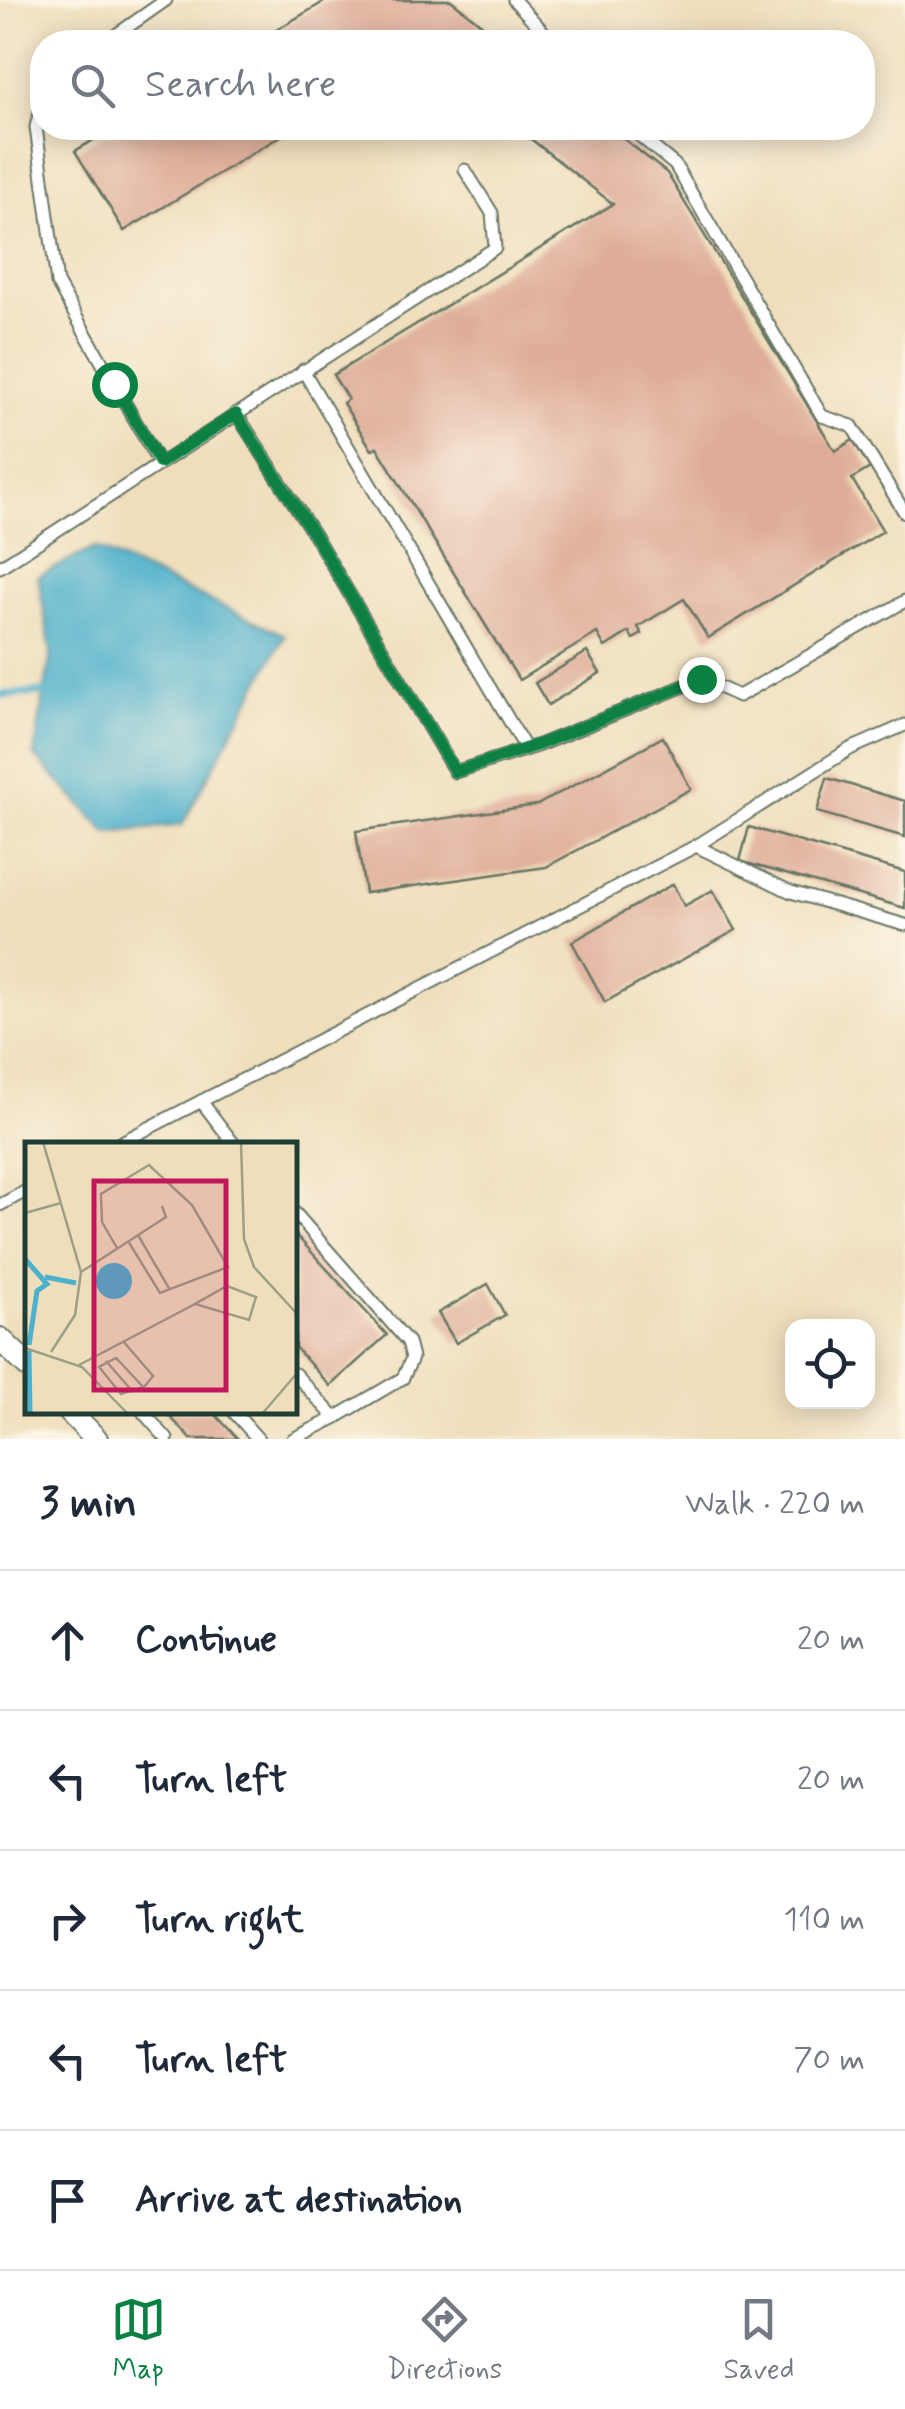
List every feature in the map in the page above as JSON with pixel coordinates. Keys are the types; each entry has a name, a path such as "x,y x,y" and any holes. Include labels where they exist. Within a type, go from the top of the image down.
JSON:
{"street":[{"path":"0,1340 25,1363"},
{"path":"72,1414 96,1439"}],"lane":[{"path":"123,30 166,0"},
{"path":"514,0 542,30"},
{"path":"38,140 57,283 160,463"},
{"path":"645,140 675,165 822,416 852,426 905,513"},
{"path":"0,567 495,248 492,213 466,170"},
{"path":"303,370 526,749"},
{"path":"236,414 338,574 455,772 526,749 701,679 739,696 905,601"},
{"path":"122,1142 696,846 850,749 905,725"},
{"path":"696,846 791,892 905,925"},
{"path":"201,1100 232,1142"},
{"path":"0,1204 25,1192"},
{"path":"293,1439 402,1378 412,1358 408,1342 298,1216"},
{"path":"298,1377 335,1418"},
{"path":"145,1414 168,1439"},
{"path":"236,1414 258,1439"}],"water":[{"path":"95,548 285,635 182,825 107,833 34,755 51,652 38,576"}],"building":[{"path":"327,0 451,0 489,30 276,30"},
{"path":"94,140 274,140 124,231 75,151"},
{"path":"532,140 625,140 667,173 835,451 853,440 870,468 852,479 883,531 708,638 684,599 638,627 642,634 633,639 629,632 605,647 597,633 519,680 377,447 372,450 343,403 348,399 333,375 613,204"},
{"path":"587,652 600,673 548,705 535,683"},
{"path":"663,737 691,789 546,867 365,893 356,831 537,805"},
{"path":"827,778 905,801 905,837 817,812"},
{"path":"749,827 905,872 905,908 740,861"},
{"path":"673,884 684,906 713,890 736,930 605,1002 572,942"},
{"path":"298,1237 387,1335 330,1386 298,1350"},
{"path":"488,1284 505,1315 456,1343 438,1313"},
{"path":"168,1414 215,1414 238,1439 191,1439"}],"waterway":[{"path":"0,695 54,692"}],"route":[{"path":"114,384 160,463 236,414 399,673 455,772 540,744 701,679"}]}
